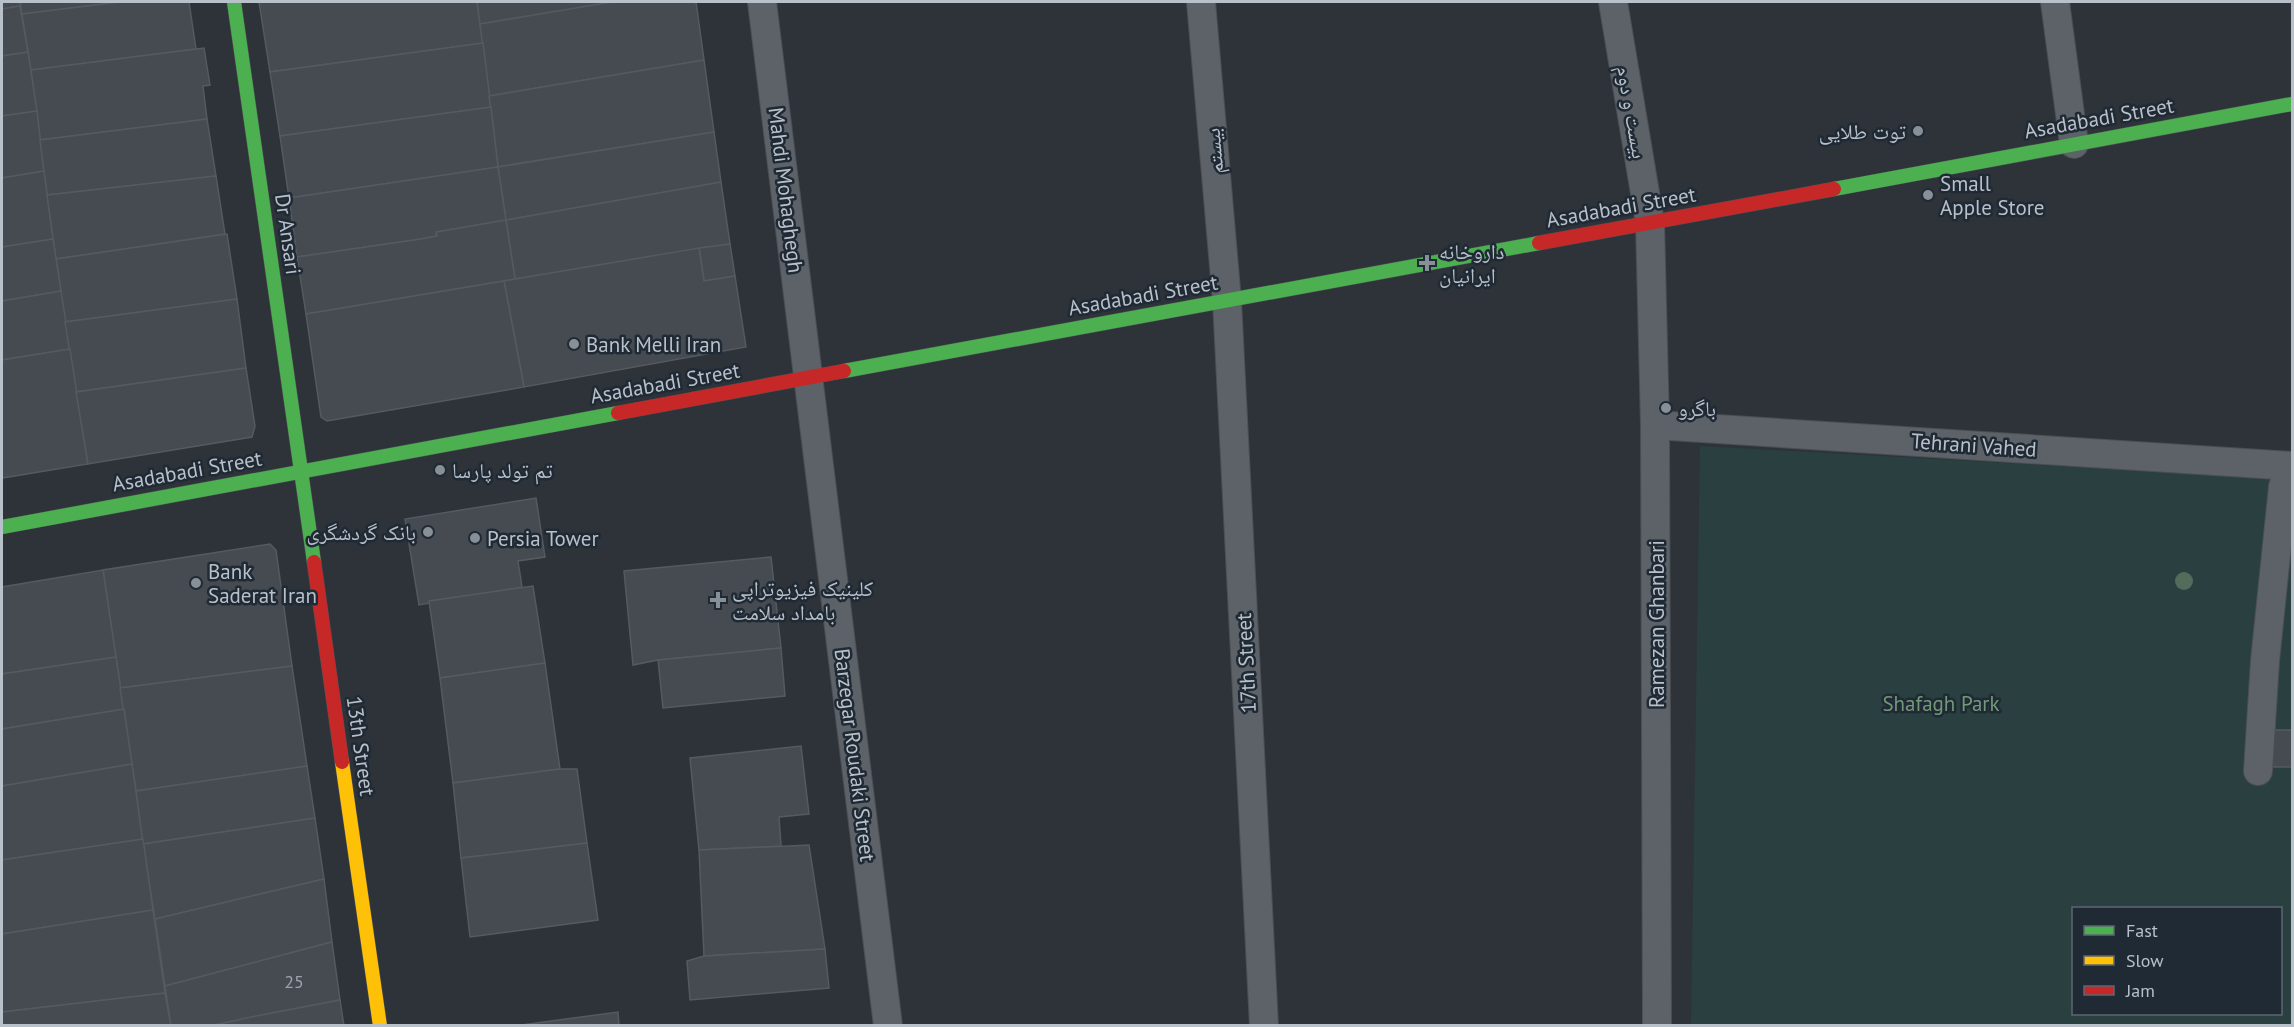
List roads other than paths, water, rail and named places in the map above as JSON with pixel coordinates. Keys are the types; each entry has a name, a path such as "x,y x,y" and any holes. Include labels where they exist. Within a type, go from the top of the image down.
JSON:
{"main road":[{"name":"Dr Ansari","path":"234,2 301,472"},
{"name":"Asadabadi Street","path":"2,527 2292,104"},
{"name":"13th Street","path":"301,472 380,1026"}],"street":[{"name":"Mahdi Mohaghegh","path":"762,2 809,378"},
{"name":"بیستم","path":"1201,2 1227,301"},
{"name":"بیست و دوم","path":"1613,2 1650,223"},
{"path":"2055,2 2074,144"},
{"name":"Ramezan Ghanbari","path":"1650,223 1655,425 1657,1026"},
{"name":"17th Street","path":"1227,301 1264,1026"},
{"name":"Barzegar Roudaki Street","path":"809,378 888,1026"},
{"name":"Tehrani Vahed","path":"1655,425 2291,466"},
{"path":"2258,771 2267,638 2283,487 2291,466"}],"place":[{"name":"توت طلایى","path":"1918,131"},
{"name":"Small Apple Store","path":"1928,195"},
{"name":"داروخانه ایرانیان","path":"1427,263"},
{"name":"Bank Melli Iran","path":"574,344"},
{"name":"باگرو","path":"1666,408"},
{"name":"تم تولد پارسا","path":"440,470"},
{"name":"بانک گردشگری","path":"428,532"},
{"name":"Persia Tower","path":"475,538"},
{"name":"Bank Saderat Iran","path":"196,583"},
{"name":"کلینیک فیزیوتراپی بامداد سلامت","path":"718,600"}],"park label":[{"name":"Shafagh Park","path":"1941,703"}]}
